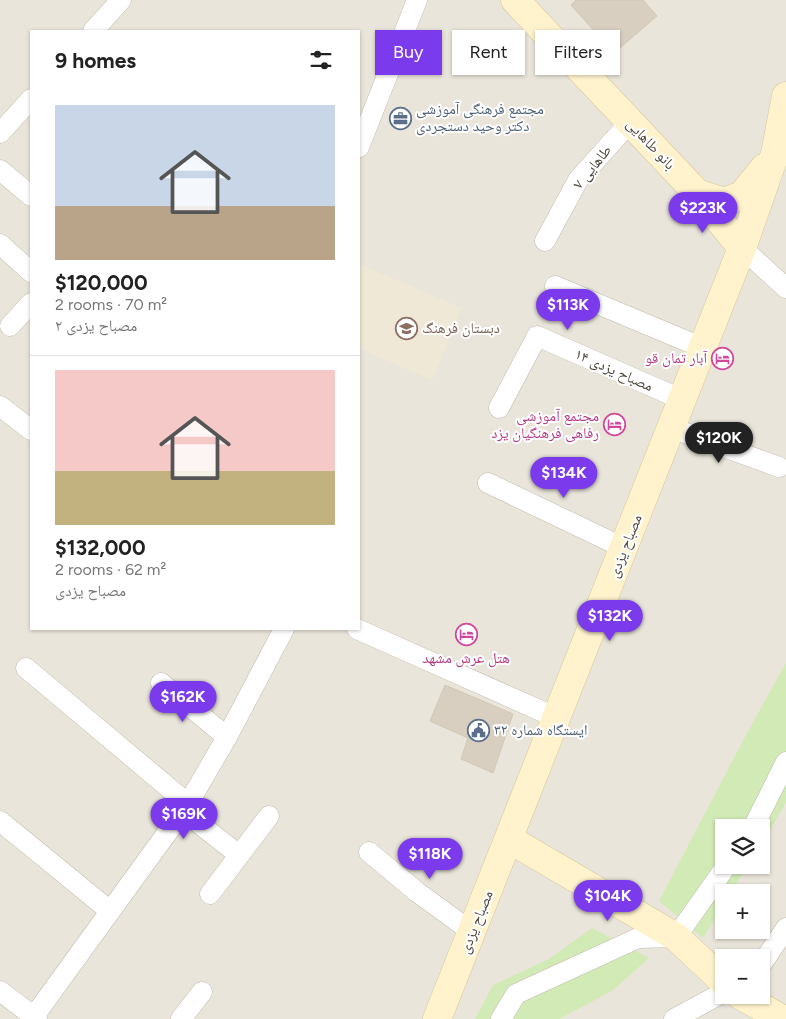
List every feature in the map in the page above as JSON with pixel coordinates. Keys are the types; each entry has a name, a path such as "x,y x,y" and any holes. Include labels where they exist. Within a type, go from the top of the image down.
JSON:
{"main road":[{"name":"بانو طاهایی","path":"515,0 697,193 742,248"},
{"path":"541,0 539,11 542,29"},
{"name":"مصباح یزدی","path":"437,1019 672,428 781,146 786,96"},
{"path":"697,193 724,202 742,195 781,146"},
{"path":"509,839 676,937 715,974"},
{"path":"756,1004 782,1019"}],"street":[{"path":"94,30 121,0"},
{"path":"360,141 365,111 417,0"},
{"path":"0,133 30,100"},
{"name":"طاهایی ۷","path":"545,241 578,180 630,122"},
{"path":"0,170 30,195"},
{"path":"0,244 30,271"},
{"name":"بانو طاهایی","path":"742,248 786,288"},
{"path":"555,286 703,348"},
{"path":"10,326 30,304"},
{"name":"مصباح یزدی ۱۴","path":"499,408 537,336 682,400"},
{"path":"0,406 30,429"},
{"path":"672,428 779,467"},
{"path":"488,483 624,548"},
{"path":"0,991 35,1018 110,911 186,808 227,737 283,630"},
{"path":"359,630 557,718"},
{"path":"26,668 239,855"},
{"path":"160,683 227,737"},
{"path":"758,819 786,762"},
{"path":"210,894 269,816"},
{"path":"0,821 110,911"},
{"path":"369,852 417,892 472,932"},
{"path":"501,1019 516,994 638,938 676,937 721,874"},
{"path":"770,952 786,928"},
{"path":"181,1019 202,992"},
{"path":"674,1019 715,997"}],"shaded area":[{"path":"0,0 786,0 786,1019 0,1019"},
{"name":"دبستان فرهنگ","path":"360,264 462,308 432,380 360,348"}],"green space":[{"path":"786,663 786,803 770,830 770,819 715,819 715,874 742,874 736,884 715,884 715,919 703,938 659,901"},
{"path":"592,928 649,958 612,991 559,1019 475,1019 493,985 549,959"}],"building":[{"path":"576,0 643,0 657,16 620,48 620,30 593,30 571,5"},
{"name":"ایستگاه شماره ۳۲","path":"445,685 513,714 493,773 461,759 468,738 430,721"}],"place":[{"name":"مجتمع فرهنگی آموزشی دکتر وحید دستجردی","path":"400,118"},
{"name":"دبستان فرهنگ","path":"406,328"},
{"name":"آبار تمان قو","path":"723,358"},
{"name":"مجتمع آموزشی رفاهی فرهنگیان یزد","path":"615,425"},
{"name":"هتل عرش مشهد","path":"466,635"},
{"name":"ایستگاه شماره ۳۲","path":"478,730"}]}
